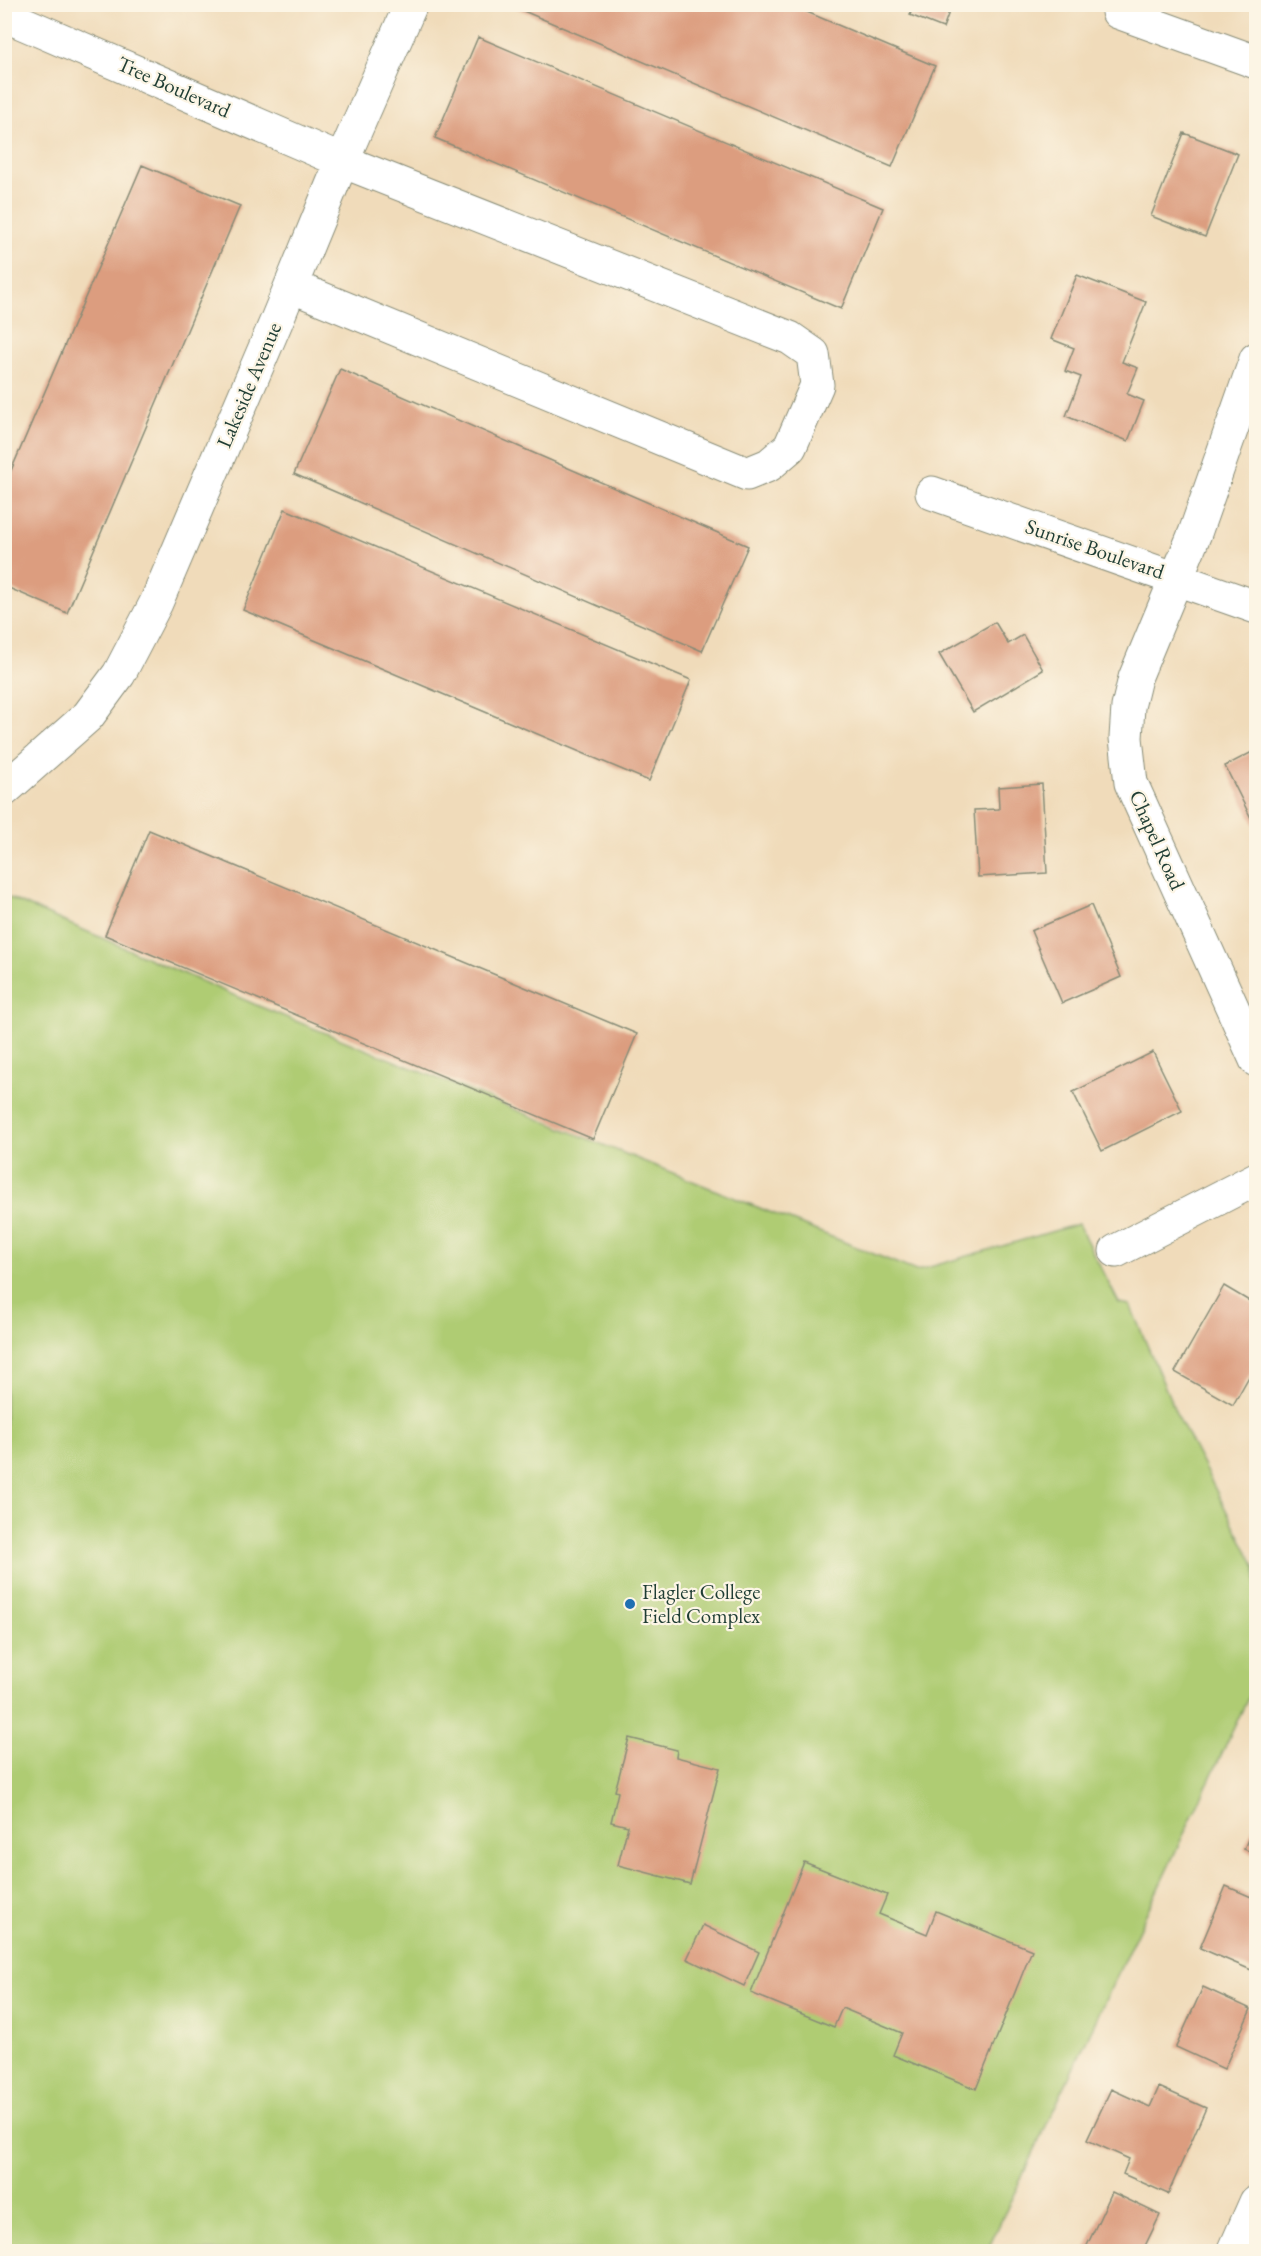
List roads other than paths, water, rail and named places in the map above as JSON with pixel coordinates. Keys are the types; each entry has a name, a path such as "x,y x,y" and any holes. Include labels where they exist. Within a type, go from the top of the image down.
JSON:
{"street":[{"name":"Lakeside Avenue","path":"4,790 88,716 119,674 156,603 342,161 411,4"},
{"path":"1118,12 1257,62"},
{"name":"Tree Boulevard","path":"4,15 342,161 790,338 813,354 817,384 790,447 769,465 747,474 291,286"},
{"name":"Chapel Road","path":"1257,359 1177,578 1135,678 1128,707 1126,738 1131,783 1257,1060"},
{"name":"Sunrise Boulevard","path":"932,493 1257,607"},
{"path":"1116,1251 1257,1179"},
{"path":"1234,2252 1257,2202"}],"place":[{"name":"Flagler College Field Complex","path":"630,1604"}]}
